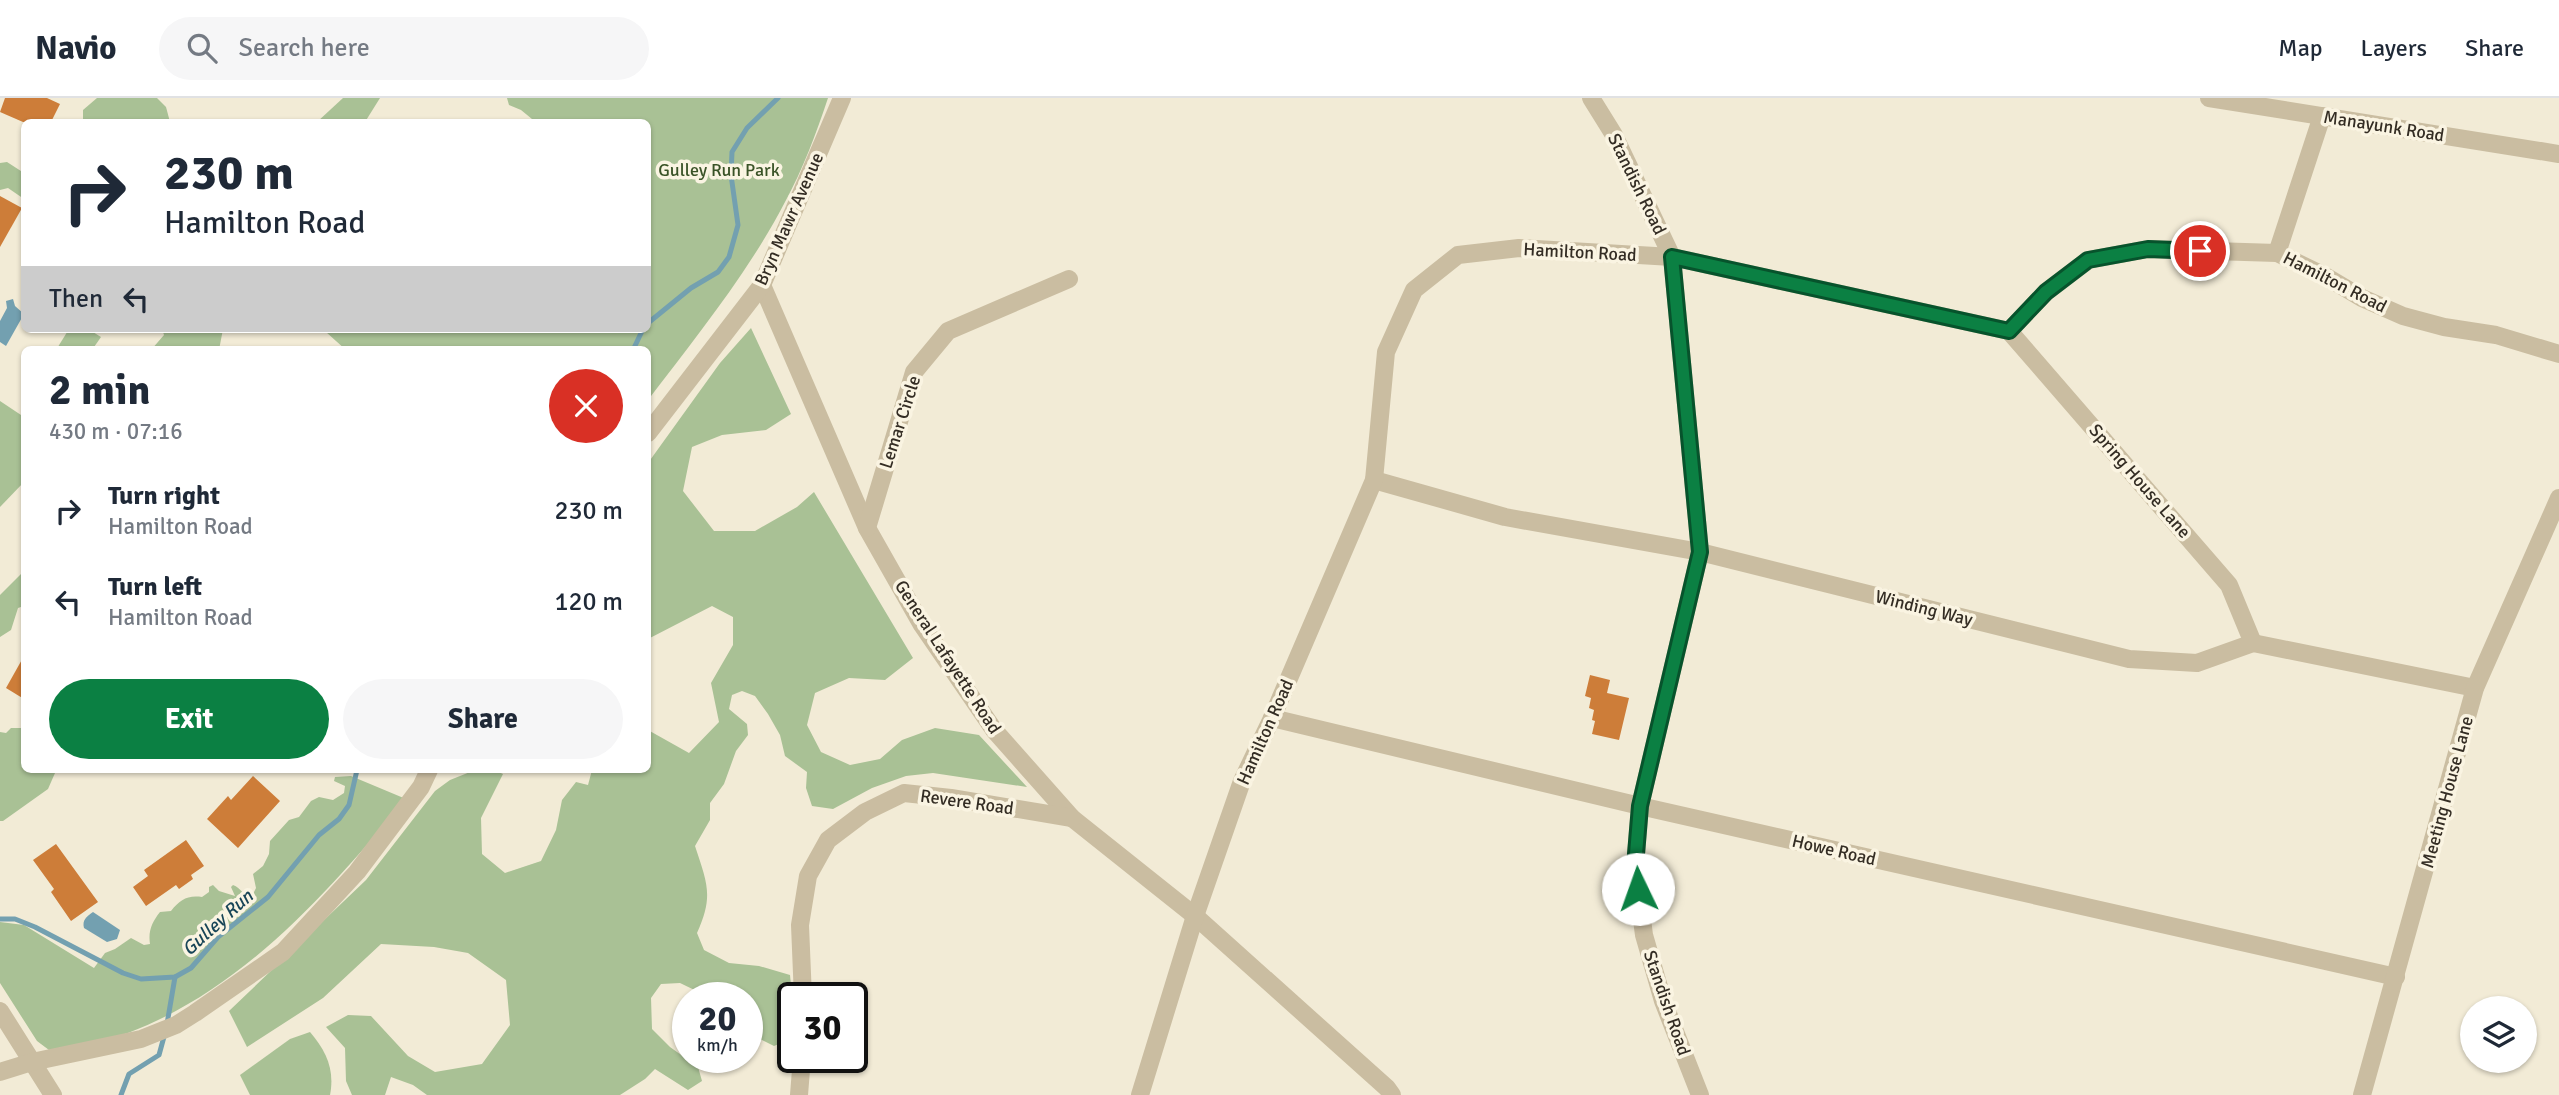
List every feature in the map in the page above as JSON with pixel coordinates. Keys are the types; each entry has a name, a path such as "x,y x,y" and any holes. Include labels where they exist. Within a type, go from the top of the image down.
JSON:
{"street":[{"name":"Bryn Mawr Avenue","path":"651,429 762,285 842,98"},
{"name":"Standish Road","path":"1591,98 1614,135 1672,257 1700,552 1640,806 1635,866 1644,935 1663,1001 1700,1095"},
{"name":"Manayunk Road","path":"2209,98 2559,154"},
{"path":"2277,253 2322,116"},
{"name":"Hamilton Road","path":"1140,1095 1195,916 1242,780 1272,718 1374,480 1386,352 1414,290 1458,255 1519,248 1672,257 2009,331 2046,292 2088,260 2148,249 2277,253 2325,276 2362,298 2403,316 2444,327 2496,335 2559,354"},
{"name":"Lemar Circle","path":"867,528 914,372 948,331 1069,279"},
{"name":"General Lafayette Road","path":"762,285 867,528 922,625 994,730 1072,818 1195,916 1392,1095"},
{"name":"Spring House Lane","path":"2009,331 2229,585 2253,643"},
{"name":"Winding Way","path":"1374,480 1505,517 1700,552 2129,659 2197,663 2253,643"},
{"name":"Meeting House Lane","path":"2362,1095 2475,688 2559,498"},
{"path":"2253,643 2475,688"},
{"name":"Howe Road","path":"1272,718 1640,806 2396,977"},
{"path":"0,1072 32,1062 141,1039 176,1025 283,952 357,872 421,787 428,773"},
{"name":"Revere Road","path":"802,982 800,925 808,876 828,840 865,812 904,793 1072,818"},
{"path":"0,1010 53,1095"},
{"path":"799,1095 801,1073"}],"green space":[{"path":"97,98 157,98 166,107 169,119 83,119 83,110"},
{"path":"343,98 380,98 367,119 320,119"},
{"name":"Gulley Run Park","path":"507,98 828,98 792,190 755,254 721,304 651,396 651,346 342,346 327,333 651,333 651,119 532,119 509,105"},
{"path":"7,162 21,171 21,197 8,188 0,190 0,163"},
{"path":"751,328 791,414 766,430 722,435 692,447 683,491 714,531 755,531 797,507 814,492 913,658 885,680 849,678 815,693 807,725 821,752 850,765 880,759 902,740 935,728 979,735 1027,787 933,773 906,776 872,788 833,809 812,806 806,788 807,772 785,756 780,735 768,714 755,696 742,691 732,695 729,709 747,724 748,735 736,751 724,784 710,803 710,820 695,846 707,890 706,909 697,933 704,950 729,963 759,966 790,975 791,982 777,982 777,1045 763,1040 763,982 672,982 661,984 651,998 652,1029 672,1048 672,1073 700,1073 702,1081 688,1090 655,1069 620,1095 427,1095 413,1085 391,1077 385,1095 352,1095 346,1081 345,1048 326,1027 348,1015 371,1016 408,1056 435,1072 482,1064 510,1025 506,980 468,953 434,947 381,944 323,998 247,1047 229,1011 366,880 435,791 450,780 468,773 503,774 481,818 482,854 505,873 541,861 556,830 562,800 576,782 588,785 591,773 651,773 651,732 689,753 719,722 711,683 733,645 733,617 712,606 651,637 651,459 720,363"},
{"path":"67,333 94,333 101,337 95,346 58,346"},
{"path":"163,333 222,333 220,346 154,346"},
{"path":"0,401 21,415 21,485 0,507"},
{"path":"21,574 21,607 18,608 11,630 0,637 0,595"},
{"path":"11,728 21,728 21,773 55,773 48,789 0,821 0,732 6,733"},
{"path":"351,776 406,799 314,902 246,964 209,991 170,1014 128,1033 49,1050 37,1041 0,983 0,922 24,925 94,968 105,953 131,938 144,945 150,944 151,927 160,912 171,911 188,898 202,897 213,885 219,891 235,896 231,887 233,885 251,898 256,888 253,874 263,866 269,854 270,841 289,820 299,817 311,801 319,797 333,800 344,793 345,786 334,781 335,777"},
{"path":"310,1032 328,1061 330,1095 250,1095 240,1075 290,1039"}],"water":[{"path":"13,299 15,306 21,311 21,319 6,346 0,342 0,321 7,308 6,301"},
{"path":"93,912 120,930 117,939 107,942 84,928 85,919"}],"building":[{"path":"5,98 47,98 60,104 52,119 21,119 21,121 0,112"},
{"path":"0,196 21,210 0,247"},
{"path":"21,661 21,697 6,688"},
{"path":"1590,675 1610,680 1607,693 1629,698 1619,740 1592,734 1594,710 1589,708 1591,698 1585,696"},
{"path":"253,776 280,801 238,848 207,819 228,796 231,800"},
{"path":"186,840 204,866 191,875 193,879 179,889 176,885 146,906 133,887 148,876 144,870"},
{"path":"56,844 98,902 71,921 51,892 54,889 33,860"}],"waterway":[{"name":"Gulley Run","path":"651,321 691,288 718,272 729,257 738,225 731,175 732,152 747,128 778,98"},
{"name":"Gulley Run","path":"635,346 641,333"},
{"name":"Gulley Run","path":"0,919 15,919 35,927 123,973 141,979 175,977 191,968 218,937 268,897 319,835 339,819 349,805 356,773"},
{"path":"167,1024 175,977"},
{"path":"121,1095 129,1074 159,1055 165,1033"}],"route":[{"path":"1638,889 1635,866 1640,806 1700,552 1672,257 2009,331 2046,292 2088,260 2148,249 2200,251"}]}
